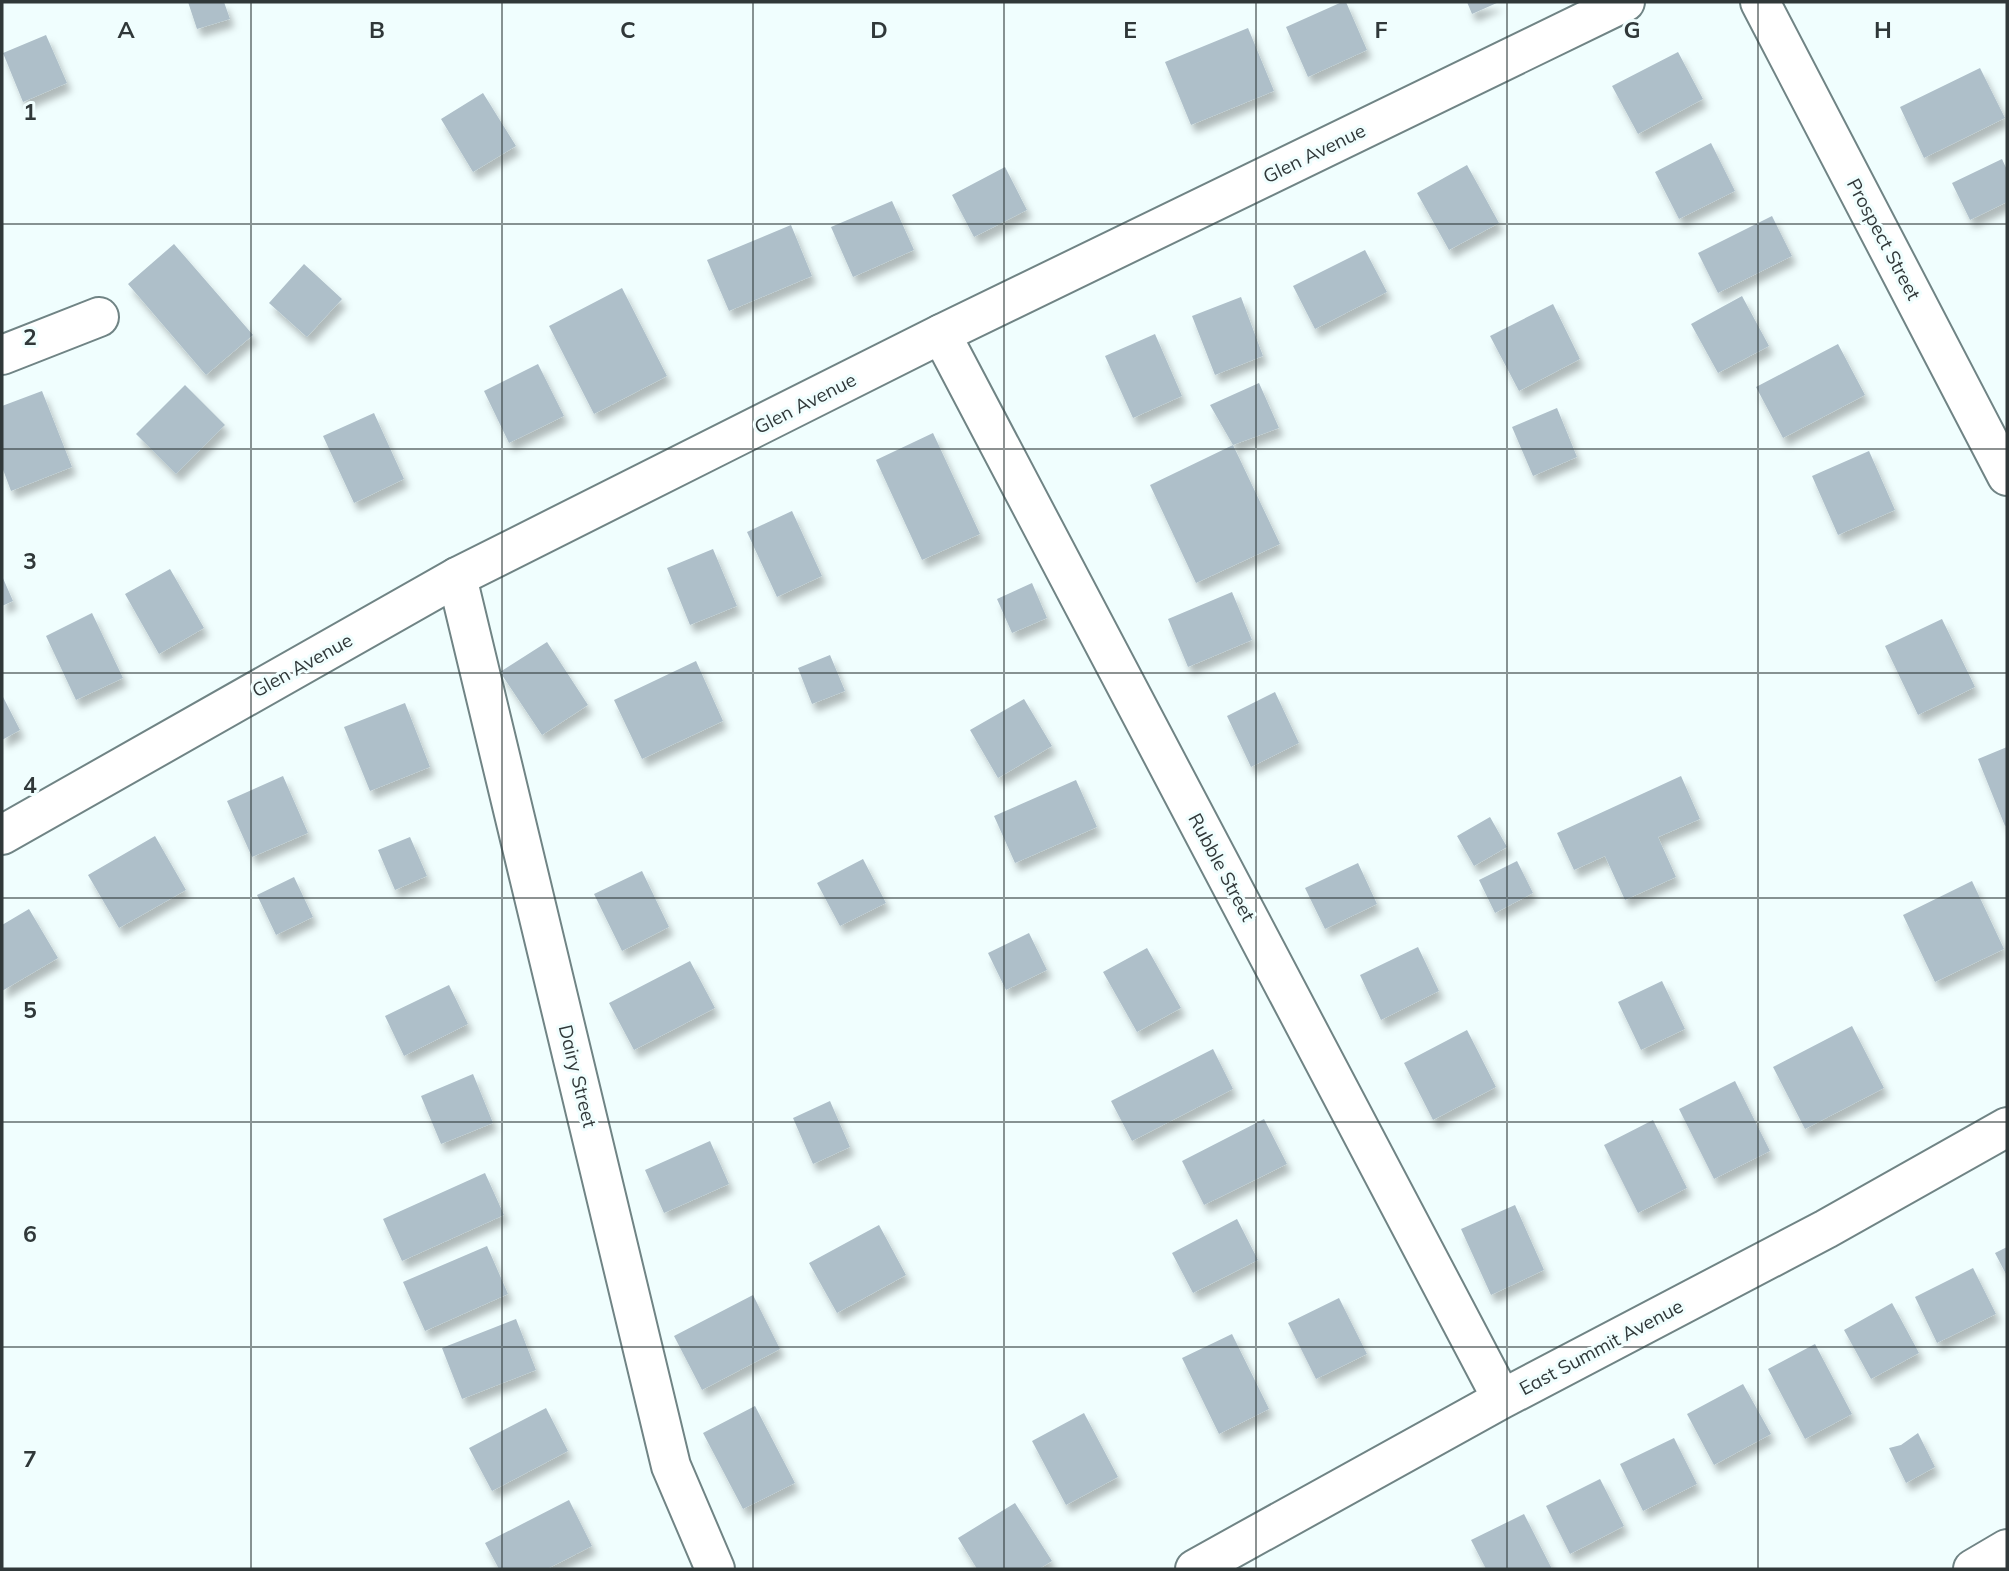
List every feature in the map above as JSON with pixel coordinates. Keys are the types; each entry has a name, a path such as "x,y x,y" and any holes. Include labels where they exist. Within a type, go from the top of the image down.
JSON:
{"street":[{"name":"Glen Avenue","path":"2,835 457,577 942,334 1625,2"},
{"name":"Prospect Street","path":"1760,2 2007,476"},
{"path":"2,355 99,317"},
{"name":"Rubble Street","path":"942,334 1502,1399"},
{"name":"Dairy Street","path":"457,577 671,1465 715,1569"},
{"name":"East Summit Avenue","path":"1195,1569 1502,1399 1826,1229 2007,1127"},
{"path":"1973,1569 2007,1549"}],"building":[{"path":"188,2 224,2 230,19 197,29"},
{"path":"1346,2 1367,50 1308,77 1286,27"},
{"path":"1467,2 1499,2 1472,14"},
{"path":"1248,28 1274,91 1191,125 1165,62"},
{"path":"46,35 67,83 23,102 3,53"},
{"path":"1678,52 1703,99 1638,134 1612,86"},
{"path":"1980,68 2005,118 1924,158 1900,107"},
{"path":"483,93 516,146 473,172 441,119"},
{"path":"1711,143 1735,191 1679,219 1655,172"},
{"path":"2002,159 2007,170 2007,202 1970,220 1952,183"},
{"path":"1467,165 1499,223 1449,250 1417,193"},
{"path":"1005,167 1027,210 974,237 952,195"},
{"path":"892,201 914,250 853,277 831,227"},
{"path":"1772,216 1792,256 1718,293 1698,253"},
{"path":"791,225 812,276 729,311 707,260"},
{"path":"174,244 253,335 206,375 128,284"},
{"path":"1365,250 1387,292 1315,329 1293,286"},
{"path":"304,264 342,299 307,337 269,303"},
{"path":"622,288 667,376 594,414 549,326"},
{"path":"1742,296 1769,346 1718,373 1691,324"},
{"path":"1241,297 1263,356 1215,375 1192,316"},
{"path":"1553,304 1580,359 1519,391 1490,336"},
{"path":"1155,334 1182,396 1133,418 1105,356"},
{"path":"1838,344 1865,395 1783,438 1756,387"},
{"path":"538,364 564,416 509,443 484,391"},
{"path":"1259,383 1279,428 1233,445 1210,405"},
{"path":"185,385 225,425 176,474 136,434"},
{"path":"42,391 72,467 11,491 2,467 2,406"},
{"path":"1557,408 1577,457 1533,476 1512,427"},
{"path":"374,413 404,479 354,503 323,436"},
{"path":"933,433 980,534 922,560 876,460"},
{"path":"1233,445 1280,544 1196,583 1150,485"},
{"path":"1869,451 1895,510 1838,535 1812,476"},
{"path":"792,511 822,576 777,597 747,532"},
{"path":"713,549 737,606 690,625 667,568"},
{"path":"170,569 204,628 159,654 125,594"},
{"path":"2,576 13,601 2,606"},
{"path":"1032,583 1047,618 1012,633 997,599"},
{"path":"1232,592 1252,640 1188,667 1168,619"},
{"path":"92,613 123,678 76,700 46,636"},
{"path":"1942,619 1975,687 1918,715 1885,646"},
{"path":"547,642 588,705 542,735 500,672"},
{"path":"830,655 845,691 812,704 798,668"},
{"path":"696,661 723,721 642,759 614,700"},
{"path":"1275,692 1299,743 1251,767 1227,716"},
{"path":"2,695 20,730 2,740"},
{"path":"1024,699 1052,746 998,778 970,730"},
{"path":"405,703 430,767 370,791 344,727"},
{"path":"2007,747 2007,825 2005,826 1978,759"},
{"path":"283,776 308,833 252,857 227,801"},
{"path":"1681,776 1700,819 1658,837 1676,877 1625,900 1605,856 1574,870 1557,833"},
{"path":"1076,780 1097,827 1015,863 994,816"},
{"path":"1490,817 1507,847 1474,866 1457,836"},
{"path":"155,836 186,890 119,928 88,875"},
{"path":"410,837 427,876 395,890 378,850"},
{"path":"863,859 886,903 840,926 817,883"},
{"path":"1517,861 1533,893 1495,913 1479,880"},
{"path":"1358,863 1377,904 1325,929 1305,888"},
{"path":"642,871 669,927 622,951 594,894"},
{"path":"294,877 313,917 276,935 257,895"},
{"path":"1972,881 2004,949 1935,982 1903,915"},
{"path":"29,909 58,958 2,991 2,925"},
{"path":"1029,933 1047,970 1006,990 988,953"},
{"path":"1418,947 1439,991 1381,1020 1360,975"},
{"path":"1147,948 1181,1008 1137,1032 1103,972"},
{"path":"690,961 715,1008 634,1050 609,1003"},
{"path":"1662,981 1685,1029 1641,1050 1618,1002"},
{"path":"449,985 468,1024 404,1056 385,1016"},
{"path":"1852,1026 1884,1088 1805,1129 1773,1067"},
{"path":"1467,1030 1496,1087 1433,1120 1404,1063"},
{"path":"1213,1049 1233,1089 1132,1141 1111,1101"},
{"path":"473,1074 493,1123 441,1144 421,1096"},
{"path":"1735,1081 1770,1151 1714,1179 1679,1109"},
{"path":"830,1101 850,1147 813,1164 793,1118"},
{"path":"1264,1119 1287,1164 1204,1205 1182,1161"},
{"path":"1653,1120 1687,1188 1638,1213 1604,1145"},
{"path":"710,1141 729,1184 664,1213 645,1170"},
{"path":"485,1173 504,1215 402,1261 383,1219"},
{"path":"1515,1205 1544,1270 1491,1295 1461,1229"},
{"path":"1237,1219 1258,1260 1193,1293 1172,1253"},
{"path":"879,1225 906,1275 837,1313 809,1263"},
{"path":"487,1246 508,1294 425,1331 403,1282"},
{"path":"2007,1247 2007,1276 1995,1253"},
{"path":"1973,1268 1996,1314 1937,1343 1915,1297"},
{"path":"753,1295 780,1349 702,1390 674,1336"},
{"path":"1339,1298 1367,1354 1316,1379 1288,1323"},
{"path":"1892,1303 1919,1353 1871,1379 1844,1330"},
{"path":"516,1319 536,1370 462,1399 442,1348"},
{"path":"1232,1334 1269,1409 1219,1434 1182,1358"},
{"path":"1815,1344 1852,1414 1805,1439 1768,1369"},
{"path":"1743,1384 1771,1434 1714,1465 1687,1414"},
{"path":"755,1406 795,1483 743,1509 703,1433"},
{"path":"546,1408 568,1451 492,1491 469,1448"},
{"path":"1084,1413 1118,1477 1066,1505 1032,1441"},
{"path":"1918,1433 1935,1467 1906,1483 1889,1448 1901,1445"},
{"path":"1674,1438 1697,1484 1643,1511 1620,1464"},
{"path":"1600,1479 1624,1526 1570,1554 1546,1506"},
{"path":"569,1500 592,1546 547,1569 499,1569 485,1543"},
{"path":"1015,1503 1052,1561 1039,1569 977,1569 958,1538"},
{"path":"1524,1514 1552,1569 1486,1569 1471,1540"}]}
